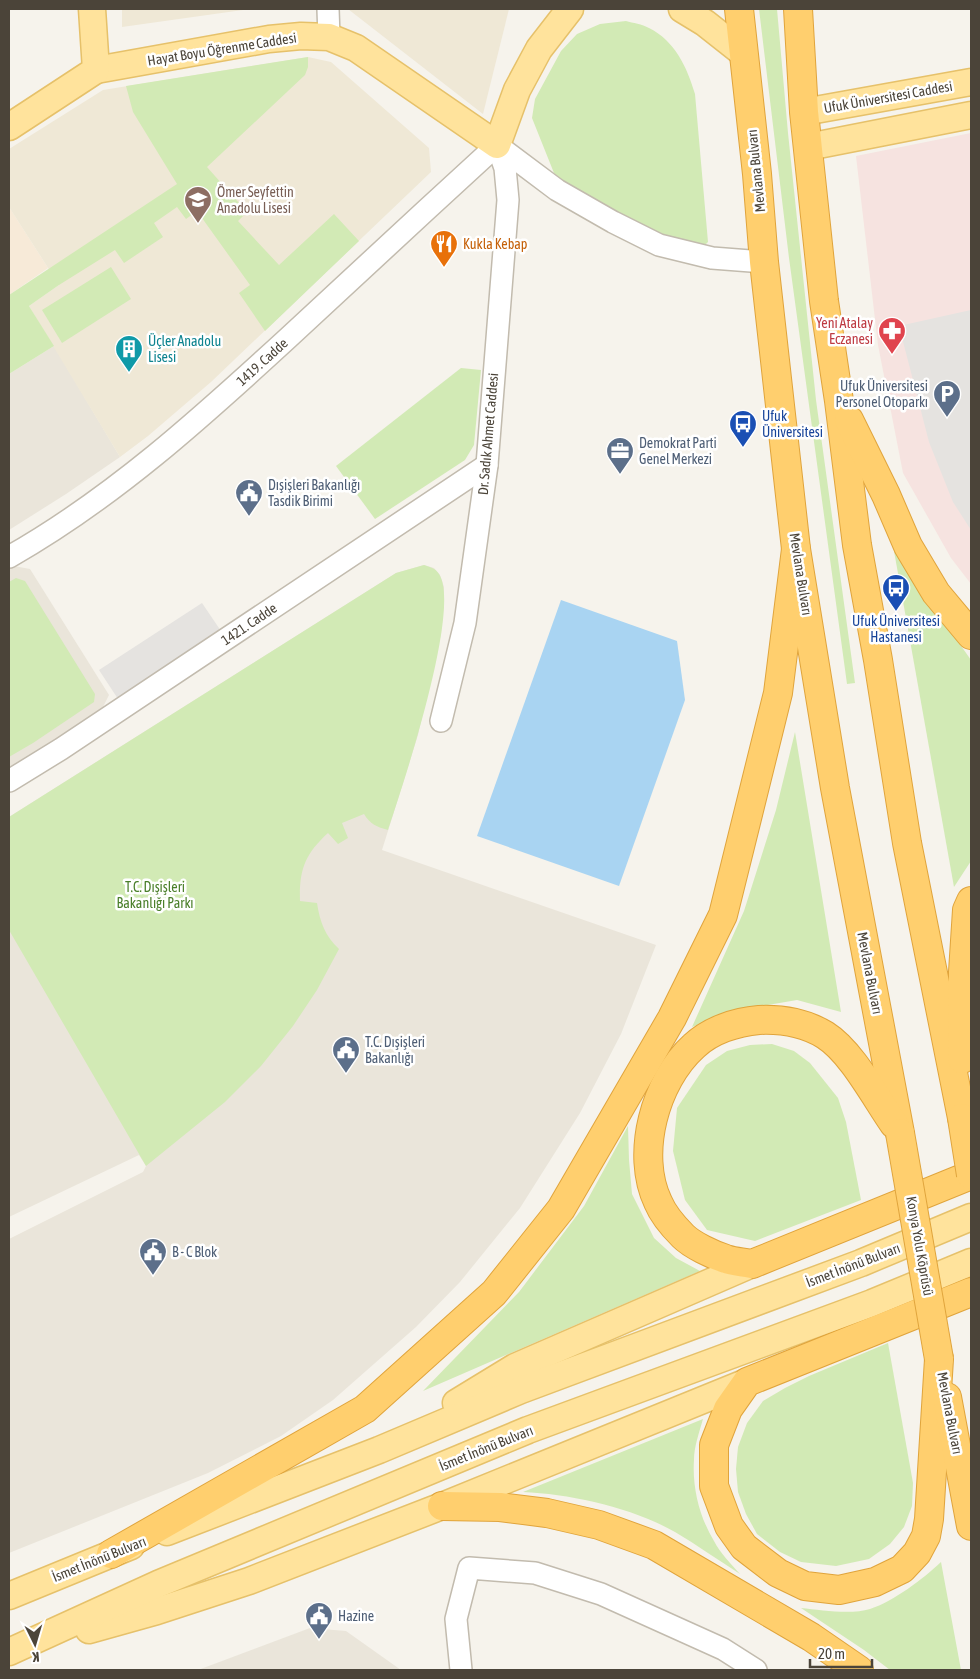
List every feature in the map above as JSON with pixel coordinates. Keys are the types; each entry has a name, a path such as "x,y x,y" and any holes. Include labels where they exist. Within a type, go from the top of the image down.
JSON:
{"highway":[{"name":"Mevlana Bulvarı","path":"739,9 757,174 764,262 796,549 835,788 900,1133"},
{"path":"798,9 804,112 824,301 857,545 907,843 962,1118 971,1175 752,1264 726,1259 704,1250 683,1237 668,1219 658,1202 650,1174 651,1123 661,1094 674,1069 694,1045 720,1029 746,1021 783,1020 802,1024 825,1035 839,1046 856,1067 900,1133"},
{"path":"839,401 886,496 908,546 936,593 971,635"},
{"path":"111,1554 365,1409 494,1293 561,1209 620,1111 672,1018 723,915 778,693 796,549"},
{"path":"962,1118 963,972 966,910 971,901"},
{"name":"Konya Yolu Köprüsü","path":"900,1133 940,1359"},
{"path":"940,1359 926,1536 917,1553 902,1569 875,1582 839,1590 805,1586 778,1574 744,1547 729,1526 714,1486 714,1445 728,1409 747,1382 971,1292"},
{"name":"Mevlana Bulvarı","path":"940,1359 971,1526"},
{"path":"442,1506 500,1507 547,1513 599,1524 654,1545 811,1637 859,1670"}],"main road":[{"path":"9,127 96,70 92,9"},
{"path":"497,145 518,90 539,49 570,9"},
{"path":"682,9 705,23 743,53"},
{"name":"Hayat Boyu Öğrenme Caddesi","path":"96,70 268,39 301,36 329,37 356,48 497,145"},
{"name":"Ufuk Üniversitesi Caddesi","path":"804,112 971,82"},
{"path":"808,147 971,115"},
{"name":"İsmet İnönü Bulvarı","path":"9,1596 111,1554 379,1450 521,1390 861,1262 971,1217"},
{"name":"İsmet İnönü Bulvarı","path":"9,1652 158,1584 528,1430 872,1303 971,1262"},
{"path":"379,1450 516,1367 752,1264"},
{"path":"9,1652 157,1611 249,1582 747,1382"}],"street":[{"path":"328,9 329,37"},
{"path":"497,145 557,190 613,222 659,245 712,258 764,262"},
{"name":"Dr. Sadık Ahmet Caddesi","path":"441,721 465,623 487,465 508,200 505,168 497,145"},
{"name":"1419. Cadde","path":"9,556 40,539 98,500 163,450 239,383 497,145"},
{"name":"1421. Cadde","path":"9,781 77,739 487,465"},
{"path":"461,1670 456,1619 469,1568 535,1573 601,1594 723,1649 756,1670"}],"shaded area":[{"path":"122,9 250,9 122,27"},
{"path":"348,9 509,9 483,114"},
{"name":"Ömer Seyfettin Anadolu Lisesi","path":"308,57 331,62 429,148 431,172 211,382 148,436 120,457 29,306 59,285 9,207 9,149 103,90"},
{"path":"971,133 971,584 951,558 903,473 878,345 856,156"},
{"path":"9,207 48,268 9,295"},
{"name":"Ufuk Üniversitesi Personel Otoparkı","path":"971,310 971,530 953,502 929,442 899,326"},
{"path":"54,346 120,457 9,530 9,374"},
{"name":"T.C. Dışişleri Bakanlığı","path":"424,565 434,568 440,575 444,587 441,634 418,735 382,850 656,945 621,1034 580,1113 520,1208 460,1282 416,1327 333,1400 281,1436 208,1473 9,1553 9,1239 143,1172 146,1166 139,1155 9,1217 9,817 396,573"},
{"path":"14,566 30,569 109,695 103,707 41,750 9,769 9,569"},
{"path":"202,603 223,634 120,702 99,670"},
{"name":"Hazine","path":"310,1628 346,1631 401,1670 198,1670"}],"green space":[{"path":"759,9 777,9 816,400 855,683 847,684 789,258"},
{"path":"626,21 646,27 658,33 666,40 679,56 692,84 695,94 708,242 704,246 646,229 577,193 554,173 532,118 535,99 561,51 577,34 600,24"},
{"path":"308,57 308,67 305,75 207,167 247,212 238,221 279,265 334,214 359,241 265,331 239,293 250,285 197,211 186,219 177,207 154,223 163,237 124,263 115,250 29,306 54,346 9,374 9,295 177,184 133,112 126,86"},
{"path":"111,267 131,299 62,343 42,310"},
{"path":"461,368 481,370 474,445 465,460 375,519 336,466"},
{"path":"894,551 971,660 971,861 954,887"},
{"name":"T.C. Dışişleri Bakanlığı Parkı","path":"424,565 434,569 439,574 444,593 443,622 437,659 427,699 388,830 374,825 364,814 342,823 348,838 338,844 328,833 314,848 302,871 300,901 317,903 324,928 330,939 339,949 317,990 293,1026 261,1066 225,1102 146,1166 9,930 9,817 396,573"},
{"path":"16,578 25,581 95,694 94,702 9,757 9,582"},
{"path":"795,732 841,1012 797,1000 732,1011 692,1027 744,911 776,810"},
{"path":"772,1044 794,1051 810,1063 838,1098 846,1122 861,1200 755,1241 707,1230 685,1200 673,1151 677,1108 706,1065 727,1051 750,1045"},
{"path":"628,1126 632,1194 654,1238 676,1258 700,1271 423,1391 519,1292 584,1206"},
{"path":"888,1343 913,1483 912,1506 904,1527 890,1544 869,1559 836,1566 801,1562 780,1552 757,1534 746,1514 738,1492 736,1469 738,1447 747,1423 763,1401 785,1388"},
{"path":"703,1419 694,1455 694,1481 698,1502 705,1523 716,1545 740,1574 675,1532 640,1516 581,1499 523,1492"},
{"path":"941,1562 961,1670 890,1670 864,1650 801,1608 845,1612 870,1609 889,1601 908,1589"}],"water":[{"path":"561,600 677,641 685,700 619,886 477,836"}],"place":[{"name":"Ömer Seyfettin Anadolu Lisesi","path":"198,224"},
{"name":"Kukla Kebap","path":"444,268"},
{"name":"Yeni Atalay Eczanesi","path":"892,355"},
{"name":"Üçler Anadolu Lisesi","path":"129,373"},
{"name":"Ufuk Üniversitesi Personel Otoparkı","path":"947,418"},
{"name":"Ufuk Üniversitesi","path":"743,448"},
{"name":"Demokrat Parti Genel Merkezi","path":"620,475"},
{"name":"Dışişleri Bakanlığı Tasdik Birimi","path":"249,517"},
{"name":"Ufuk Üniversitesi Hastanesi","path":"896,612"},
{"name":"T.C. Dışişleri Bakanlığı","path":"346,1074"},
{"name":"B - C Blok","path":"153,1276"},
{"name":"Hazine","path":"319,1640"}]}
